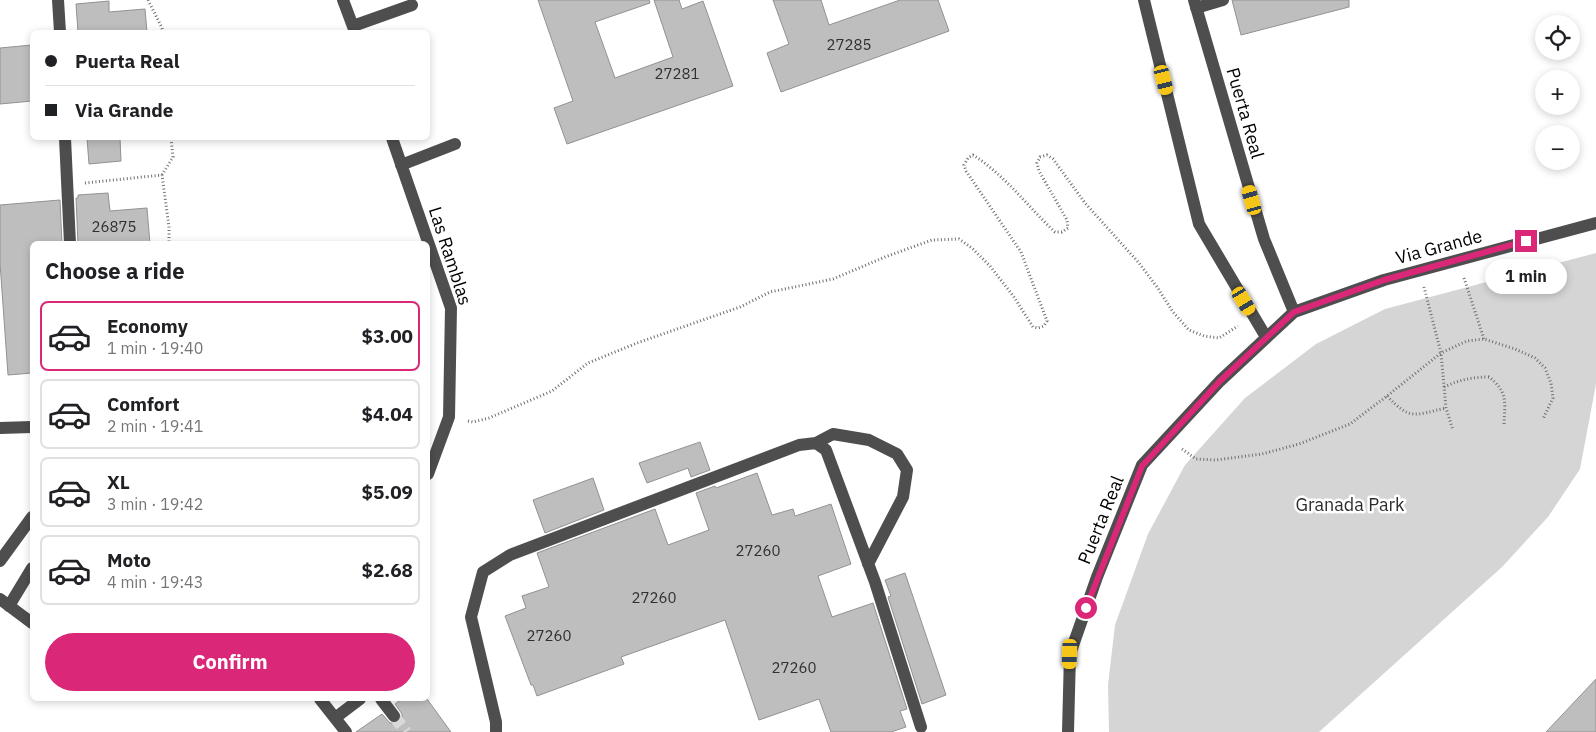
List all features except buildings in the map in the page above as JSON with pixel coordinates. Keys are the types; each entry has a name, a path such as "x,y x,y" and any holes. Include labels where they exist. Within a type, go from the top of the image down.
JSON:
{"street":[{"path":"58,0 60,30"},
{"path":"343,0 354,30 412,5"},
{"path":"1144,0 1199,224 1266,338"},
{"path":"1195,4 1222,0"},
{"name":"Puerta Real","path":"1068,732 1070,654 1097,578 1142,466 1220,381 1294,312 1264,239 1195,4"},
{"path":"65,140 70,241"},
{"name":"Las Ramblas","path":"393,140 428,241"},
{"path":"401,165 455,144"},
{"name":"Via Grande","path":"1294,312 1384,280 1596,223"},
{"name":"Las Ramblas","path":"430,248 451,308 449,417 430,469"},
{"path":"0,428 30,427"},
{"path":"496,732 496,722 471,617 483,572 510,555 799,445 816,443 833,434 869,440 896,454 907,470 903,497 868,564"},
{"path":"816,443 826,450 868,564 921,727"},
{"path":"0,561 30,519"},
{"path":"30,570 4,603 30,622"},
{"path":"322,701 346,732"},
{"path":"335,718 357,701"},
{"path":"382,701 394,716"}],"path":[{"path":"148,0 162,30"},
{"path":"169,241 168,218 162,175 173,157 171,140"},
{"path":"449,417 473,422 489,418 552,391 588,363 637,343 740,306 770,292 833,279 885,257 938,239 958,239 972,248 990,266 1034,326 1038,328 1044,326 1047,321 1021,252 966,171 964,165 968,158 974,155 1009,185 1055,232 1062,232 1068,228 1067,220 1039,171 1037,163 1040,157 1047,155 1053,159 1085,203 1139,263 1173,312 1189,330 1204,336 1219,338 1254,316"},
{"path":"67,184 162,175"},
{"path":"1458,260 1484,339"},
{"path":"1419,270 1441,353 1446,408 1453,430"},
{"path":"1167,438 1196,459 1216,460 1262,454 1300,444 1350,424 1441,353 1467,341 1484,339 1535,358 1545,368 1551,383 1553,398 1543,419"},
{"path":"1444,387 1466,378 1489,377 1500,386 1505,400 1504,424"},
{"path":"1387,396 1401,410 1409,414 1422,414 1446,408"}],"green space":[{"name":"Granada Park","path":"1596,253 1596,384 1580,469 1548,517 1502,567 1319,732 1109,732 1108,685 1115,625 1148,534 1185,465 1245,398 1316,344 1385,309"}],"tunnel":[{"path":"394,716 406,732"}],"route":[{"path":"1086,608 1142,466 1220,381 1294,312 1384,280 1526,241"}]}
